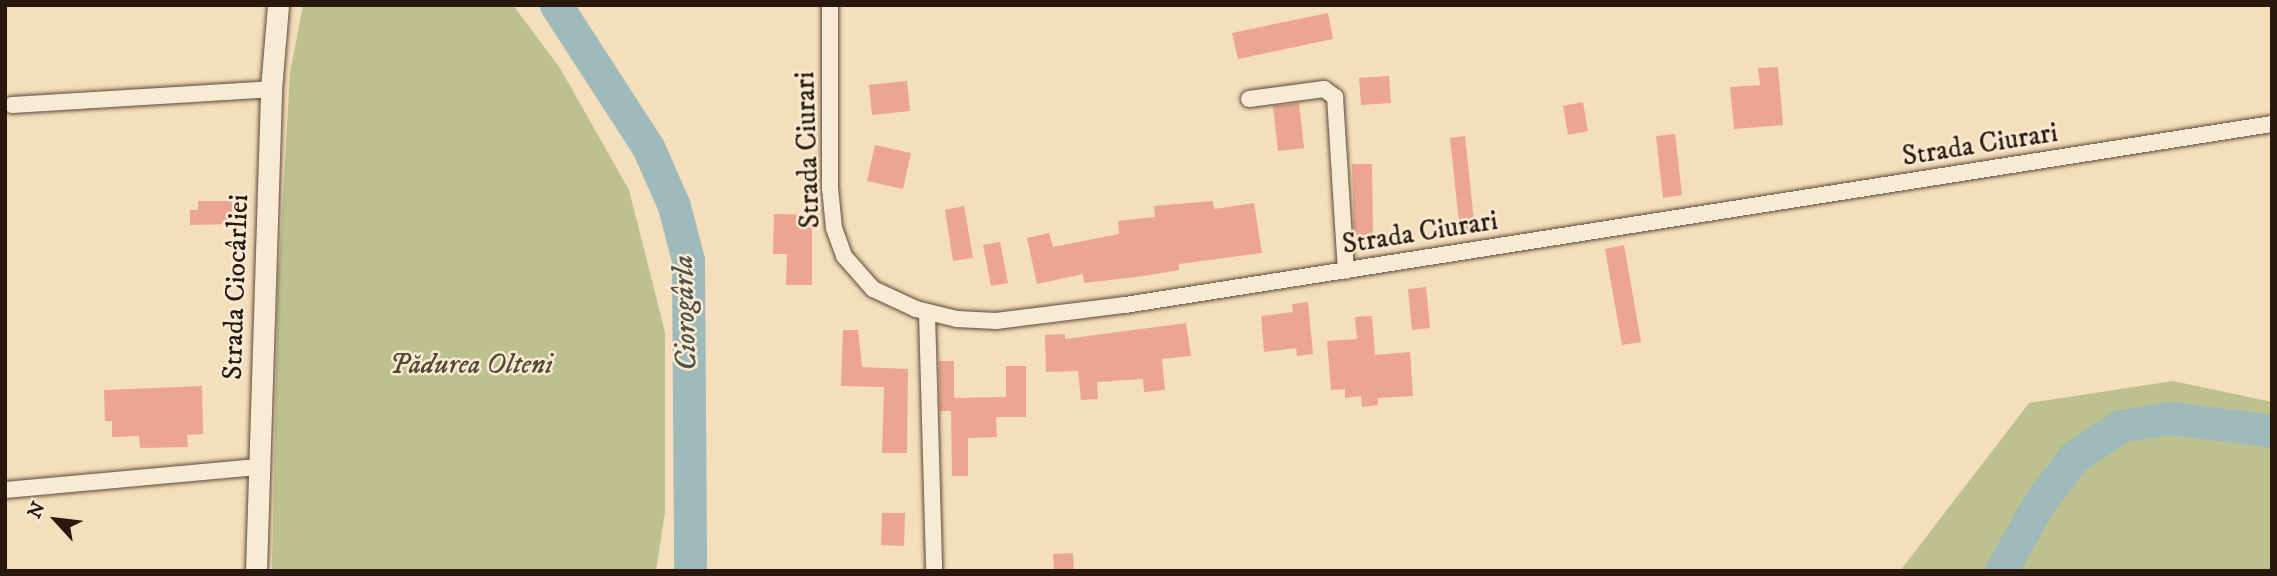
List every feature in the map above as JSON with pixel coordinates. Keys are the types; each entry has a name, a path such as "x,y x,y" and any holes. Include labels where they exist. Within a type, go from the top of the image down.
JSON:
{"street":[{"name":"Strada Ciocârliei","path":"256,571 271,89 278,5"},
{"name":"Strada Ciurari","path":"830,5 834,228 844,256 873,289 928,313 996,321 1346,271 2272,124"},
{"path":"12,104 271,89"},
{"path":"1249,99 1324,89 1335,97 1346,271"},
{"path":"928,313 934,571"},
{"path":"5,490 258,467"}],"green space":[{"name":"Pădurea Olteni","path":"303,5 513,5 560,68 629,190 665,332 665,512 656,571 272,571 278,285 290,73"},
{"path":"2173,381 2272,402 2272,571 1900,571 2029,403"}],"building":[{"path":"1328,13 1333,39 1238,59 1232,33"},
{"path":"1778,67 1783,125 1734,129 1730,87 1760,85 1758,68"},
{"path":"1389,76 1391,103 1361,105 1359,78"},
{"path":"907,81 910,111 872,115 869,85"},
{"path":"1583,102 1588,131 1568,135 1563,106"},
{"path":"1299,103 1304,148 1278,151 1273,106"},
{"path":"1675,134 1682,195 1663,198 1656,136"},
{"path":"1465,136 1475,231 1460,232 1450,138"},
{"path":"875,145 911,153 903,189 867,181"},
{"path":"1352,164 1372,164 1373,235 1354,235"},
{"path":"198,201 232,201 232,224 190,225 190,210 198,210"},
{"path":"1213,201 1214,209 1254,203 1262,253 1179,264 1179,270 1144,276 1084,283 1083,274 1037,284 1027,238 1049,233 1053,247 1119,234 1118,221 1155,217 1154,206"},
{"path":"964,206 973,258 953,261 945,210"},
{"path":"774,214 812,215 812,285 786,285 787,254 773,254"},
{"path":"1000,242 1008,283 991,286 983,245"},
{"path":"1624,245 1641,342 1622,345 1605,249"},
{"path":"1426,287 1430,328 1412,330 1408,289"},
{"path":"1308,302 1313,354 1297,356 1296,348 1264,352 1261,316 1293,312 1292,304"},
{"path":"1372,316 1375,355 1410,352 1413,396 1378,398 1378,405 1362,407 1361,396 1345,398 1345,389 1331,390 1327,341 1357,339 1355,317"},
{"path":"1186,323 1191,356 1162,359 1165,390 1144,392 1143,379 1097,382 1098,399 1081,400 1078,371 1046,372 1045,335 1065,334 1065,339"},
{"path":"843,330 858,330 862,367 908,369 907,453 882,453 884,387 841,386"},
{"path":"939,361 954,361 954,398 1006,397 1006,366 1026,366 1026,417 996,417 997,437 968,438 968,476 952,476 951,411 940,411"},
{"path":"202,386 203,434 187,435 188,447 140,448 139,436 112,437 112,421 105,421 104,390"},
{"path":"882,513 905,513 904,546 881,545"},
{"path":"1073,553 1074,571 1054,571 1053,554"}],"waterway":[{"name":"Ciorogârla","path":"556,5 648,147 674,206 688,260 690,571"},
{"name":"Ciorogârla","path":"2001,571 2037,506 2073,458 2121,426 2171,418 2272,431"}]}
